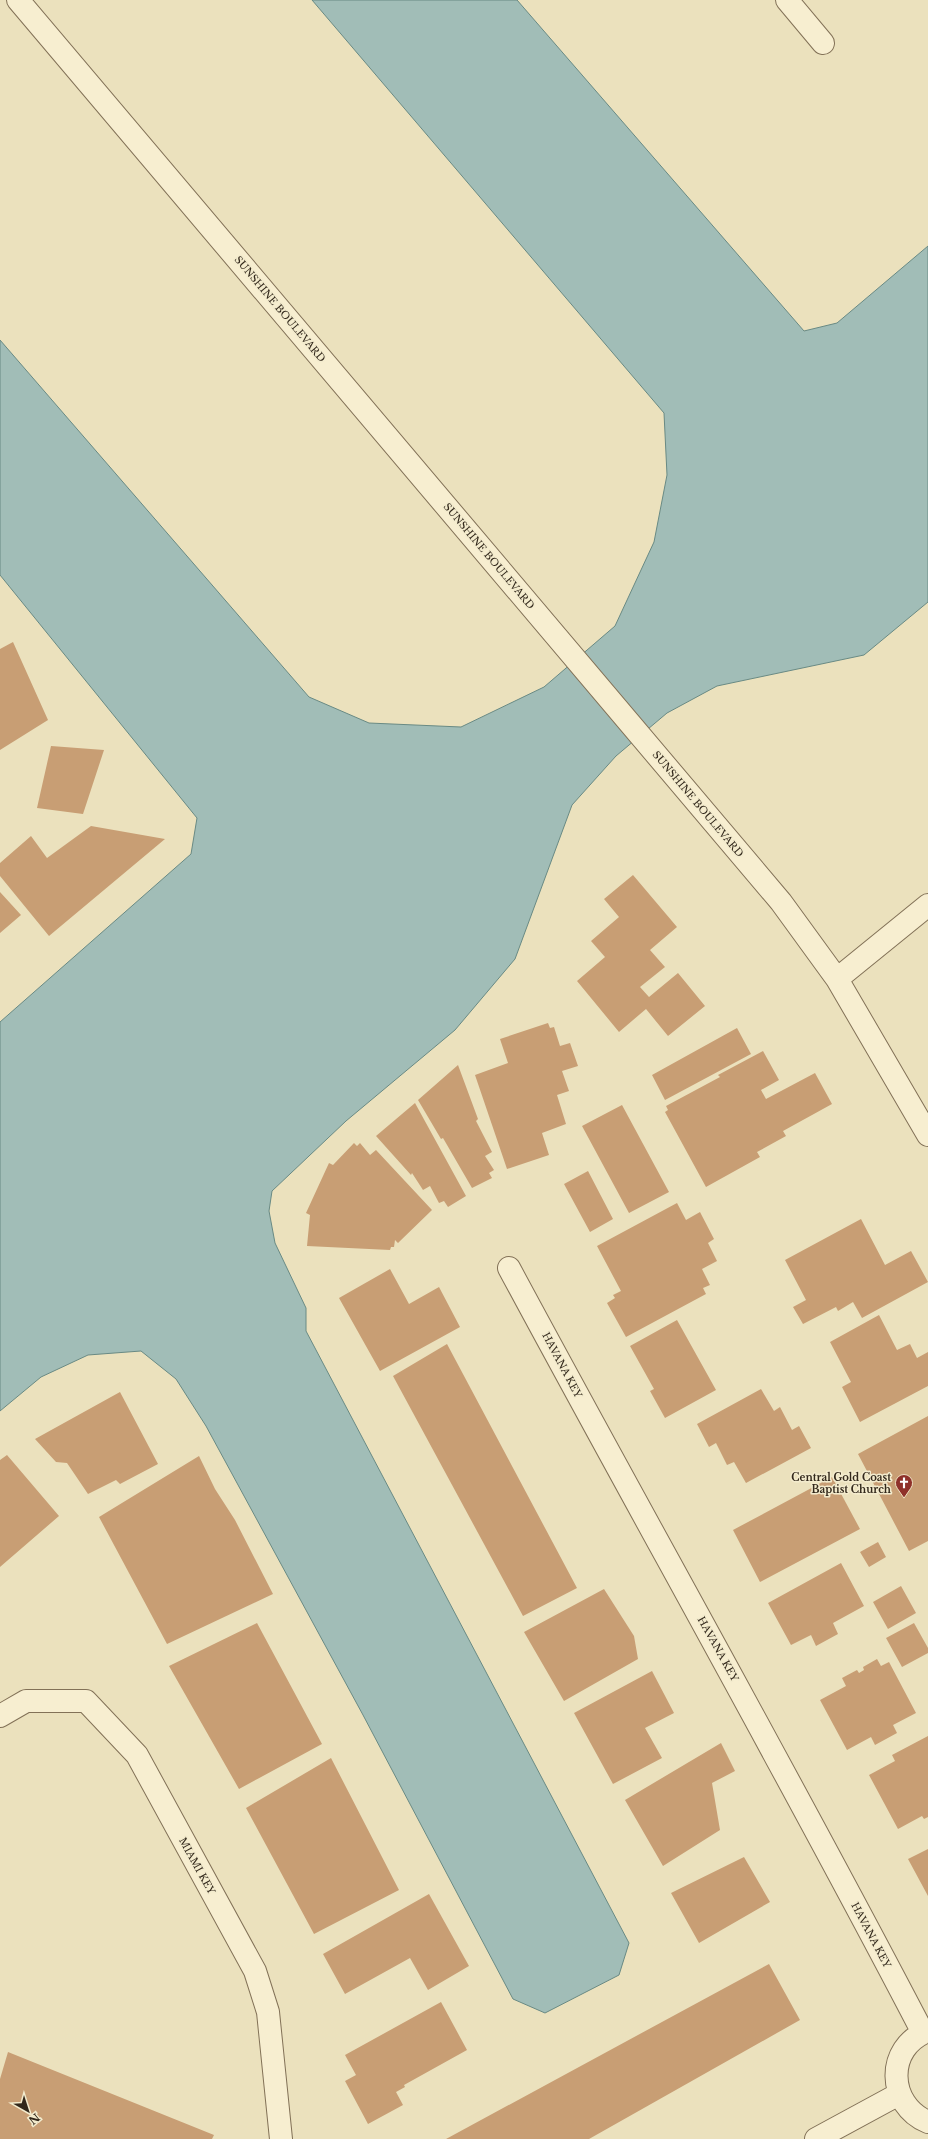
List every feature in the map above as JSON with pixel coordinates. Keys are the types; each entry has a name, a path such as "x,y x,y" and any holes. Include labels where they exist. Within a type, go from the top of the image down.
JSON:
{"street":[{"name":"SUNSHINE BOULEVARD","path":"18,0 541,616 781,902 837,980 928,1135"},
{"path":"787,0 823,43"},
{"path":"837,980 928,905"},
{"name":"HAVANA KEY","path":"510,1268 621,1477 758,1721 925,2032"},
{"name":"MIAMI KEY","path":"0,1716 26,1701 86,1701 136,1755 255,1972 268,2012 281,2139"},
{"path":"925,2032 911,2042 902,2053 897,2066 896,2080 899,2094 907,2108 919,2118 928,2122"},
{"path":"816,2139 899,2094"}],"water":[{"path":"312,0 517,0 804,331 837,323 928,246 928,602 864,655 717,686 667,713 616,756 572,805 515,959 455,1030 346,1121 272,1191 269,1211 275,1243 306,1308 306,1331 629,1943 619,1975 545,2013 513,1999 363,1715 206,1426 176,1379 141,1351 88,1355 41,1377 0,1411 0,1022 191,854 197,818 0,575 0,340 309,697 369,723 461,727 544,687 615,626 654,542 667,475 664,413"}],"building":[{"path":"13,642 48,720 0,750 0,649"},
{"path":"51,746 104,750 83,814 37,808"},
{"path":"91,826 165,839 49,936 0,876 0,863 31,836 47,858"},
{"path":"633,875 677,927 650,950 665,967 640,987 649,997 678,973 705,1006 668,1036 646,1009 619,1032 577,981 605,957 591,941 619,917 604,899"},
{"path":"0,892 21,915 0,933"},
{"path":"548,1023 550,1028 554,1027 560,1046 570,1043 578,1066 562,1071 569,1091 557,1095 566,1124 542,1133 549,1155 507,1169 475,1075 508,1063 500,1039"},
{"path":"737,1028 751,1054 665,1100 652,1075"},
{"path":"763,1051 779,1080 761,1090 766,1099 815,1073 832,1104 783,1131 786,1136 757,1152 760,1157 706,1187 665,1112 668,1110 666,1106 720,1077 718,1075"},
{"path":"458,1065 478,1119 476,1121 492,1152 485,1156 494,1170 489,1173 492,1178 472,1188 443,1138 441,1139 418,1100"},
{"path":"415,1103 466,1196 448,1207 444,1201 439,1203 430,1186 423,1190 412,1173 411,1175 376,1136"},
{"path":"622,1105 669,1192 629,1213 582,1126"},
{"path":"354,1143 357,1146 360,1143 370,1155 376,1150 432,1210 398,1243 395,1240 394,1247 391,1247 390,1250 307,1246 310,1215 306,1213 329,1163 333,1165"},
{"path":"588,1171 613,1219 590,1232 564,1184"},
{"path":"677,1203 686,1220 700,1212 714,1239 708,1243 717,1261 702,1269 710,1285 703,1288 706,1294 626,1337 607,1303 615,1298 613,1295 621,1291 597,1246"},
{"path":"861,1219 885,1265 911,1251 928,1282 862,1318 853,1302 838,1311 836,1307 803,1324 793,1307 806,1300 785,1260"},
{"path":"390,1269 409,1304 439,1287 460,1327 380,1371 339,1298"},
{"path":"879,1315 897,1350 910,1344 917,1358 928,1352 928,1386 860,1422 842,1387 851,1382 830,1342"},
{"path":"677,1320 716,1390 665,1418 650,1391 654,1389 630,1346"},
{"path":"447,1344 577,1588 523,1616 393,1376"},
{"path":"761,1389 774,1411 780,1407 792,1430 799,1426 811,1448 746,1483 734,1462 727,1465 716,1443 709,1447 697,1424"},
{"path":"120,1392 158,1464 120,1484 116,1480 88,1494 67,1463 56,1462 35,1439"},
{"name":"Central Gold Coast Baptist Church","path":"928,1416 928,1541 909,1551 858,1454"},
{"path":"7,1455 59,1516 0,1567 0,1460"},
{"path":"199,1456 215,1489 235,1520 273,1594 167,1644 99,1517"},
{"path":"832,1477 860,1529 760,1582 733,1530"},
{"path":"878,1542 886,1557 869,1567 860,1552"},
{"path":"841,1563 864,1606 833,1623 838,1634 816,1646 811,1635 791,1645 768,1603"},
{"path":"901,1586 916,1613 888,1629 873,1602"},
{"path":"604,1589 634,1636 638,1659 564,1701 524,1632"},
{"path":"257,1623 322,1744 239,1789 169,1666"},
{"path":"914,1623 928,1648 928,1653 902,1667 886,1638"},
{"path":"877,1659 881,1666 889,1662 916,1713 893,1725 897,1733 875,1745 871,1737 847,1750 820,1700 846,1686 842,1678 857,1670 859,1673 864,1670 863,1667"},
{"path":"652,1671 674,1713 645,1728 662,1758 613,1784 574,1713"},
{"path":"928,1736 928,1817 924,1819 922,1816 898,1829 869,1775 895,1761 892,1755"},
{"path":"721,1743 735,1771 712,1783 720,1830 663,1866 625,1800"},
{"path":"331,1758 399,1890 314,1934 246,1808"},
{"path":"928,1849 928,1896 908,1859"},
{"path":"744,1857 770,1902 699,1943 671,1893"},
{"path":"429,1894 469,1966 428,1990 410,1958 345,1994 323,1954"},
{"path":"769,1964 800,2020 589,2139 446,2139"},
{"path":"441,2002 467,2050 404,2085 405,2087 396,2092 403,2105 368,2124 345,2081 356,2075 345,2055"},
{"path":"8,2052 214,2135 212,2139 0,2139 0,2079"}],"place":[{"name":"Central Gold Coast Baptist Church","path":"904,1498"}]}
